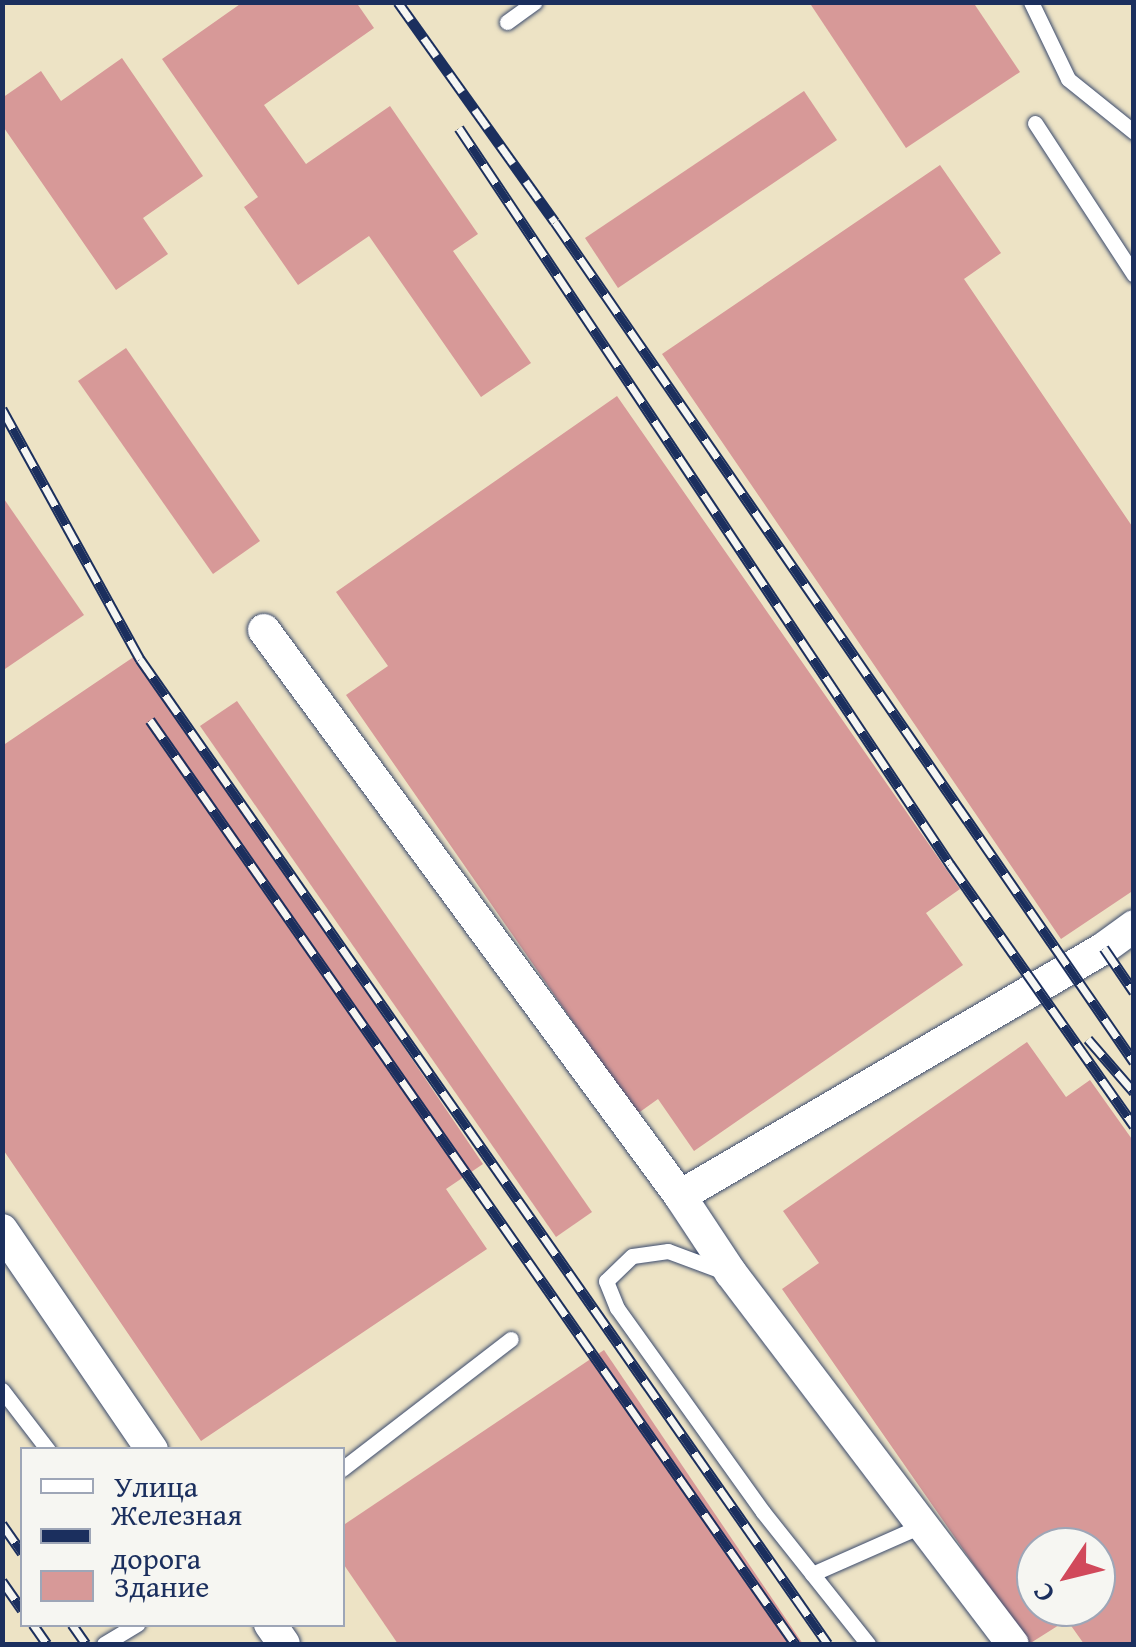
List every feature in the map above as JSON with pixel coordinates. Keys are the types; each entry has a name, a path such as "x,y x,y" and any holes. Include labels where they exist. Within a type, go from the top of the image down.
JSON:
{"street":[{"path":"264,630 680,1196 730,1273 1014,1644"},
{"path":"680,1196 1104,948 1134,926"},
{"path":"2,1230 150,1447"}],"lane":[{"path":"507,22 535,2"},
{"path":"1031,2 1068,79 1134,132"},
{"path":"1035,123 1134,275"},
{"path":"730,1273 668,1251 632,1256 606,1281 627,1322 868,1644"},
{"path":"345,1467 511,1340"},
{"path":"2,1390 46,1447"},
{"path":"812,1574 922,1525"},
{"path":"104,1644 132,1627"}],"building":[{"path":"243,2 356,2 374,28 264,105 306,164 390,106 478,234 453,251 531,363 481,397 369,236 298,285 244,207 258,197 162,59"},
{"path":"809,2 973,2 1020,72 906,148"},
{"path":"122,58 203,176 143,218 168,254 116,290 2,125 2,98 41,71 61,101"},
{"path":"804,91 837,140 618,288 585,238"},
{"path":"940,165 1001,253 964,279 1134,529 1134,890 1061,939 662,354"},
{"path":"126,348 260,541 213,574 78,381"},
{"path":"617,396 960,889 926,913 963,965 694,1151 658,1099 637,1114 346,695 388,666 336,592"},
{"path":"2,496 84,615 2,671"},
{"path":"138,654 483,1164 446,1189 487,1249 201,1441 2,1148 2,746"},
{"path":"237,701 592,1212 556,1237 200,726"},
{"path":"1027,1042 1066,1097 1090,1080 1134,1142 1134,1644 1084,1644 1072,1627 1116,1627 1116,1527 1016,1527 1016,1625 782,1289 819,1263 783,1211"},
{"path":"604,1350 803,1644 398,1644 345,1566 345,1524"},
{"path":"1017,1627 1056,1627 1029,1644"}],"railway":[{"path":"398,2 555,222 1134,1062"},
{"path":"459,128 950,864 1134,1126"},
{"path":"2,409 140,659 828,1644"},
{"path":"150,720 795,1644"},
{"path":"1104,948 1134,992"},
{"path":"1088,1039 1134,1092"},
{"path":"2,1524 20,1550"},
{"path":"2,1581 20,1607"},
{"path":"35,1627 47,1644"},
{"path":"74,1627 86,1644"}]}
